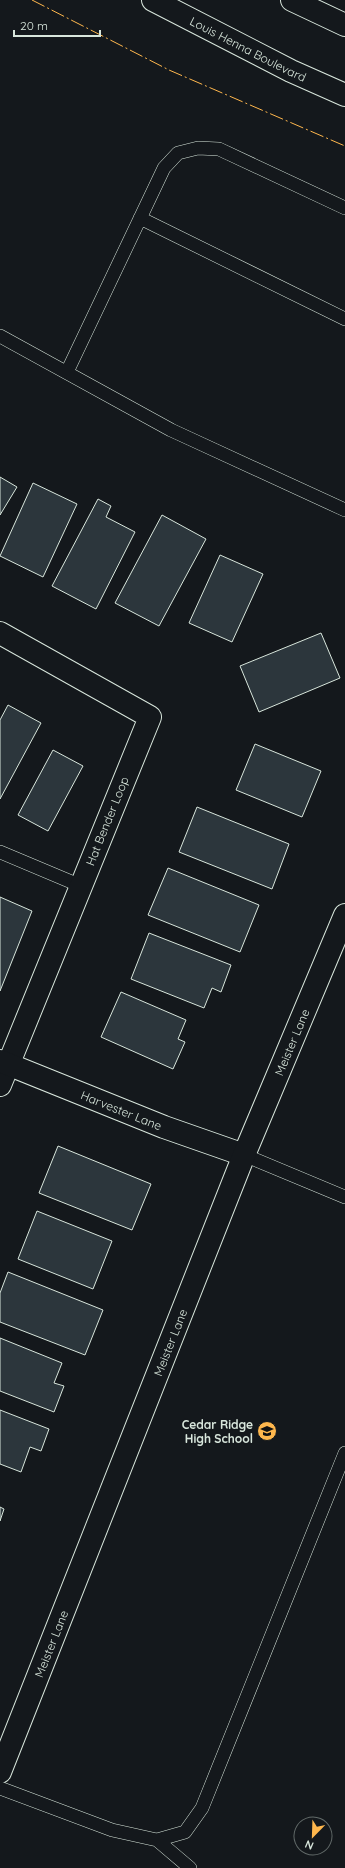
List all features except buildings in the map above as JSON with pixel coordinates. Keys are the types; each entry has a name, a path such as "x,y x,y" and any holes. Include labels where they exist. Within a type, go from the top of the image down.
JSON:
{"main road":[{"name":"Louis Henna Boulevard","path":"153,0 291,71 345,95"},
{"path":"292,0 345,25"},
{"name":"Hat Bender Loop","path":"0,633 150,717 81,886 4,1062 0,1085"},
{"name":"Meister Lane","path":"0,1772 244,1155 345,915"},
{"name":"Harvester Lane","path":"4,1062 164,1127 244,1155"}],"lane":[{"path":"67,372 164,168 178,153 198,148 219,149 345,208"},
{"path":"140,218 345,319"},
{"path":"0,336 171,430 345,510"},
{"path":"0,852 81,886"},
{"path":"244,1155 345,1197"},
{"path":"0,1788 112,1830 158,1840 186,1832 202,1808 345,1453"},
{"path":"158,1840 190,1868"}],"power":[{"path":"32,0 169,70 345,146"}],"place":[{"name":"Cedar Ridge High School","path":"267,1431"}]}
